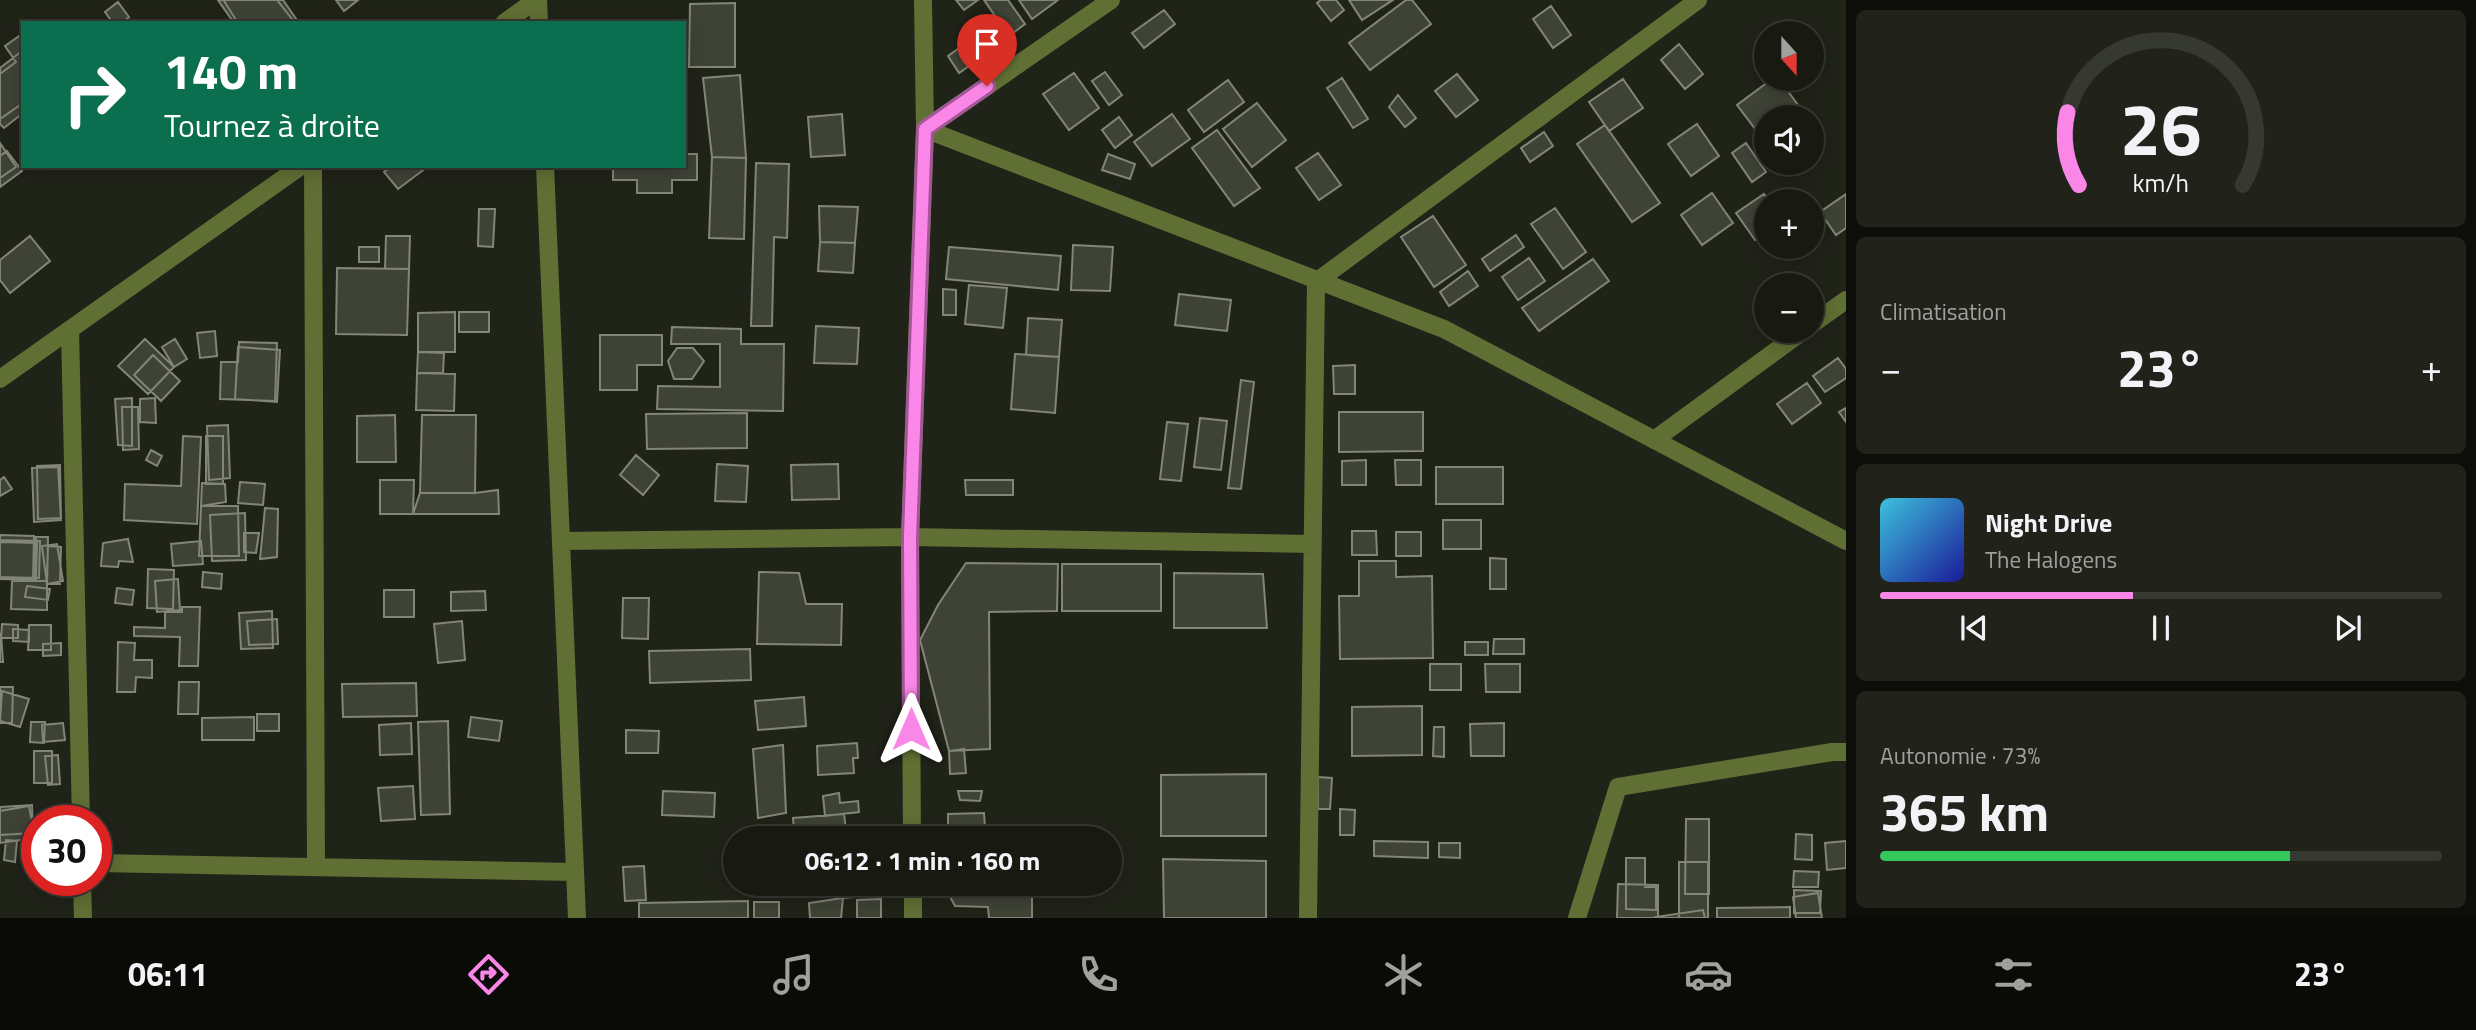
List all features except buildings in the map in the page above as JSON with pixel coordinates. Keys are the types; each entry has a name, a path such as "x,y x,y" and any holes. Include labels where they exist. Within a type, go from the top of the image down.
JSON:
{"street":[{"path":"507,21 537,0 539,21"},
{"path":"912,826 910,537 925,129 923,0"},
{"path":"925,129 1111,0"},
{"path":"1316,282 1698,0"},
{"path":"925,129 1316,282 1444,329 1846,541"},
{"path":"0,379 298,168"},
{"path":"313,168 316,866"},
{"path":"545,168 577,918"},
{"path":"1308,918 1316,282"},
{"path":"1824,316 1846,300"},
{"path":"70,330 81,805"},
{"path":"1654,440 1787,343"},
{"path":"561,541 910,537 1312,544"},
{"path":"1577,918 1618,787 1832,752 1846,752"},
{"path":"112,863 575,872"},
{"path":"82,896 83,918"},
{"path":"913,896 913,918"}],"route":[{"path":"911,729 910,537 925,129 987,86"}]}
